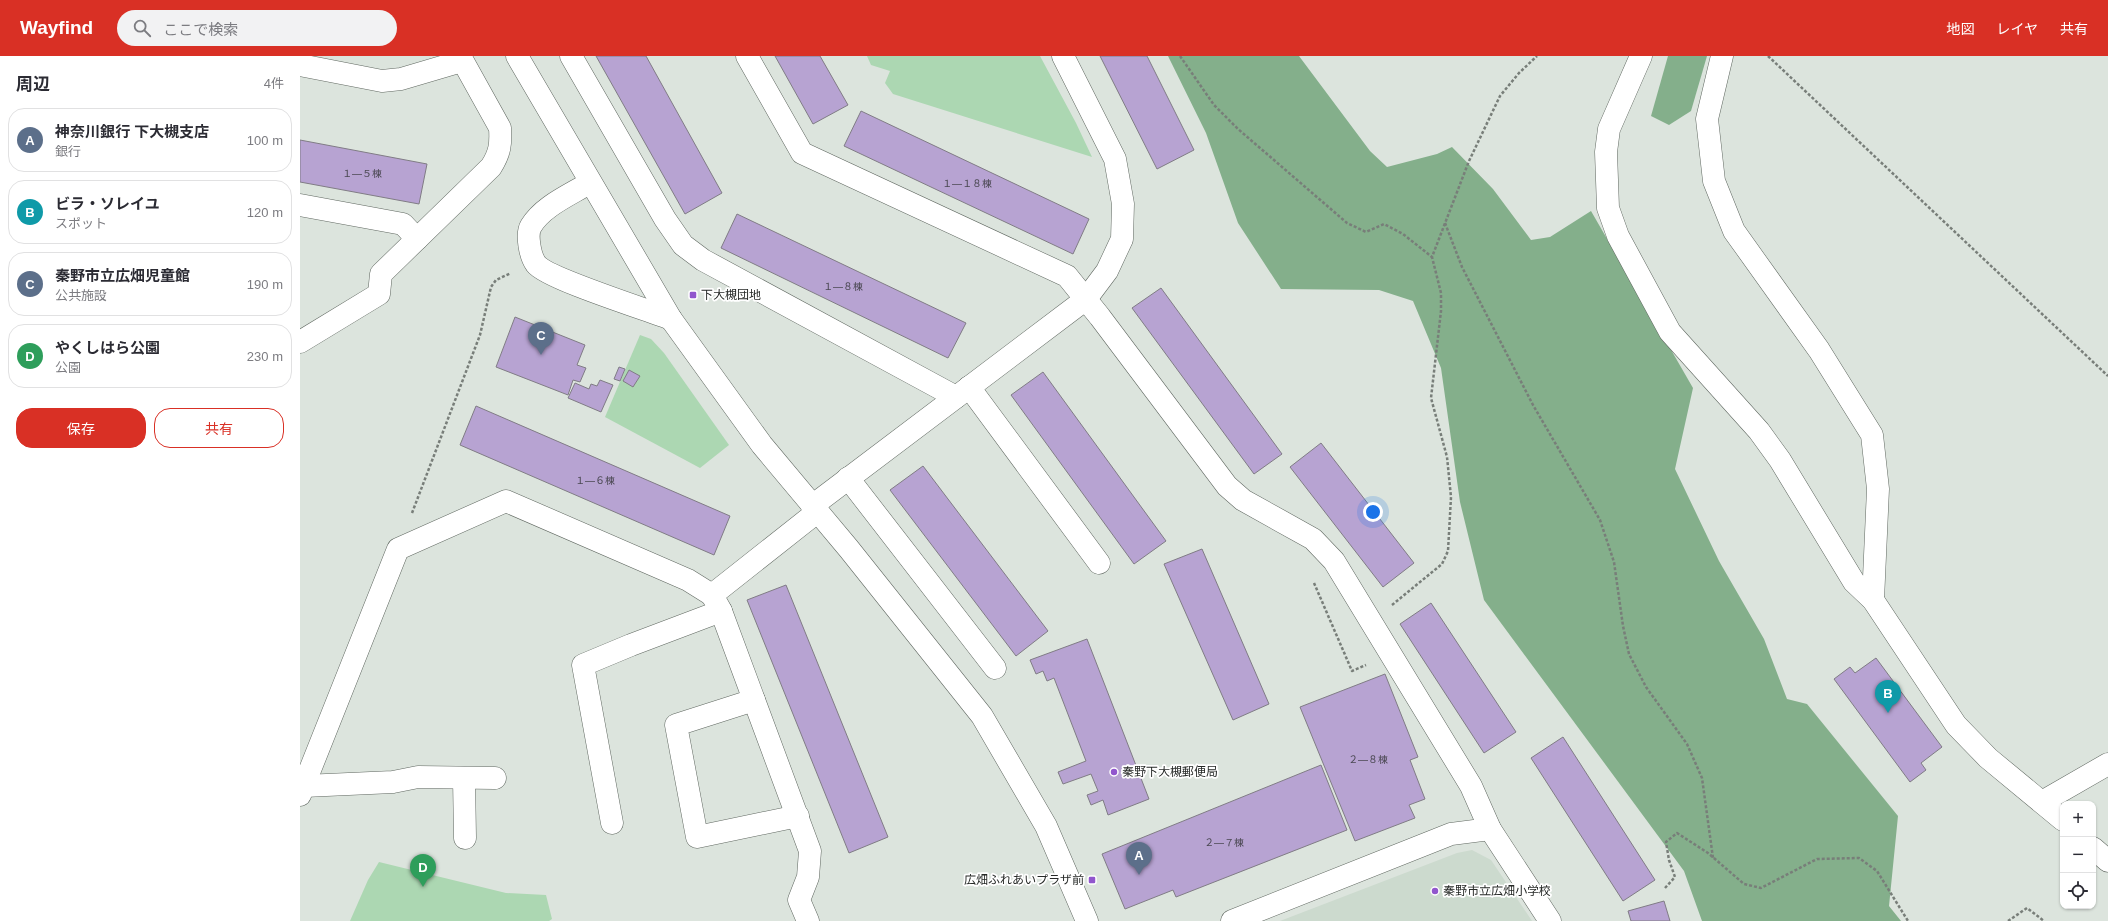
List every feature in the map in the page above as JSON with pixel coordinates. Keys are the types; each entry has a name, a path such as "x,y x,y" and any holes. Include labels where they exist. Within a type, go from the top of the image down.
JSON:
{"street":[{"path":"517,56 589,183 671,318 762,445 849,549 982,716 1046,826 1087,921"},
{"path":"571,56 665,219 683,245 703,260 962,392 1099,563"},
{"path":"747,56 802,153 1067,276 1227,486 1243,500 1313,539 1334,561 1471,786 1490,829 1550,921"},
{"path":"612,823 583,665 631,645 716,603 848,478 1086,299 1107,271 1122,239 1123,204 1115,159 1063,56"},
{"path":"1641,56 1609,130 1606,152 1608,208 1618,236 1670,332 1759,431 1780,460 1854,582 1873,600 1956,725 1988,758 2060,817"},
{"path":"1722,56 1707,119 1714,182 1734,231 1819,350 1872,435 1878,489 1873,600"},
{"path":"300,65 382,81 401,79 461,58 500,128 501,141 499,154 491,167 381,274 378,294 300,342"},
{"path":"589,183 544,211 530,227 529,246 536,264 554,276 671,318"},
{"path":"300,205 403,224 417,239"},
{"path":"848,478 995,668"},
{"path":"495,778 418,777 393,782 302,790 398,549 506,501 688,580 716,603 810,851 808,877 799,900 808,921"},
{"path":"754,700 676,724 697,837 798,816"},
{"path":"2042,802 2108,764"},
{"path":"464,778 465,838"},
{"path":"1232,921 1451,834 1490,829"},
{"path":"2096,851 2108,861"}],"path":[{"path":"1180,56 1214,105 1238,129 1348,223 1366,232 1384,224 1403,234 1432,257"},
{"path":"1372,622 1442,564 1448,550 1451,497 1447,458 1431,398 1441,311 1440,293 1432,257 1469,161 1500,96 1519,73 1537,56"},
{"path":"1768,56 2108,376"},
{"path":"1445,223 1462,267 1533,405 1600,520 1614,562 1622,626 1629,654 1646,687 1687,744 1702,778 1713,858"},
{"path":"398,549 480,335 491,287 496,280 534,260"},
{"path":"1334,561 1310,572 1352,671"},
{"path":"1665,888 1675,877 1669,860 1666,842 1677,833 1687,838 1744,884 1761,888 1817,859 1859,858 1877,871 1908,921"},
{"path":"2008,921 2027,908 2044,921"}],"shaded area":[{"name":"秦野市立広畑小学校","path":"1472,850 1491,860 1532,921 1280,921 1457,853"}],"green space":[{"path":"867,56 1040,56 1076,123 1092,157 893,94 885,83 890,71 871,65"},
{"path":"1168,56 1299,56 1370,151 1387,167 1437,154 1452,147 1493,189 1531,240 1550,237 1591,211 1693,388 1675,469 1719,561 1764,639 1787,699 1807,704 1898,816 1889,906 1901,921 1702,921 1684,871 1484,600 1460,502 1441,368 1413,301 1379,290 1281,289 1238,223 1206,133"},
{"path":"1668,56 1707,56 1691,111 1669,125 1651,116"},
{"path":"640,335 651,339 664,353 729,445 700,468 605,417"},
{"path":"379,862 506,893 546,895 552,919 549,921 350,921 368,880"}],"building":[{"path":"596,56 646,56 722,193 685,214"},
{"path":"775,56 820,56 848,105 813,124"},
{"path":"1100,56 1147,56 1194,150 1157,169"},
{"path":"861,111 1089,219 1073,254 844,146"},
{"path":"300,140 427,164 419,204 300,182"},
{"path":"737,214 966,323 948,358 721,248"},
{"path":"1161,288 1282,454 1254,474 1132,308"},
{"path":"515,317 585,345 577,365 586,368 580,382 573,380 568,395 496,367"},
{"path":"619,367 625,369 620,381 614,379"},
{"path":"629,370 640,376 633,387 623,381"},
{"path":"1043,372 1166,541 1134,564 1011,395"},
{"path":"600,380 613,385 601,412 568,398 575,383 589,389 591,384 597,386"},
{"path":"476,406 730,516 714,555 460,445"},
{"path":"1321,443 1414,563 1383,587 1290,467"},
{"path":"923,466 1048,631 1016,656 890,490"},
{"path":"1202,549 1269,704 1233,720 1164,564"},
{"path":"786,585 888,837 849,853 747,600"},
{"path":"1431,603 1516,732 1484,753 1400,624"},
{"path":"1087,639 1149,799 1108,815 1103,800 1091,805 1087,795 1098,791 1091,774 1063,784 1058,772 1086,761 1054,678 1047,681 1043,671 1036,674 1030,660"},
{"path":"1876,658 1942,747 1921,763 1926,770 1910,782 1834,679 1850,667 1855,673"},
{"path":"1385,674 1418,757 1410,760 1425,799 1409,805 1415,818 1355,841 1300,707"},
{"path":"1563,737 1655,880 1623,901 1531,758"},
{"path":"1321,765 1347,830 1176,897 1173,890 1125,909 1102,854"},
{"path":"1664,901 1670,921 1631,921 1628,911"}],"place":[{"name":"下大槻団地","path":"693,295"},
{"name":"秦野市立広畑児童館","path":"541,355"},
{"name":"ビラ・ソレイユ","path":"1888,713"},
{"name":"秦野下大槻郵便局","path":"1114,772"},
{"name":"神奈川銀行 下大槻支店","path":"1139,875"},
{"name":"広畑ふれあいプラザ前","path":"1092,880"},
{"name":"やくしはら公園","path":"423,887"},
{"name":"秦野市立広畑小学校","path":"1435,891"}]}
